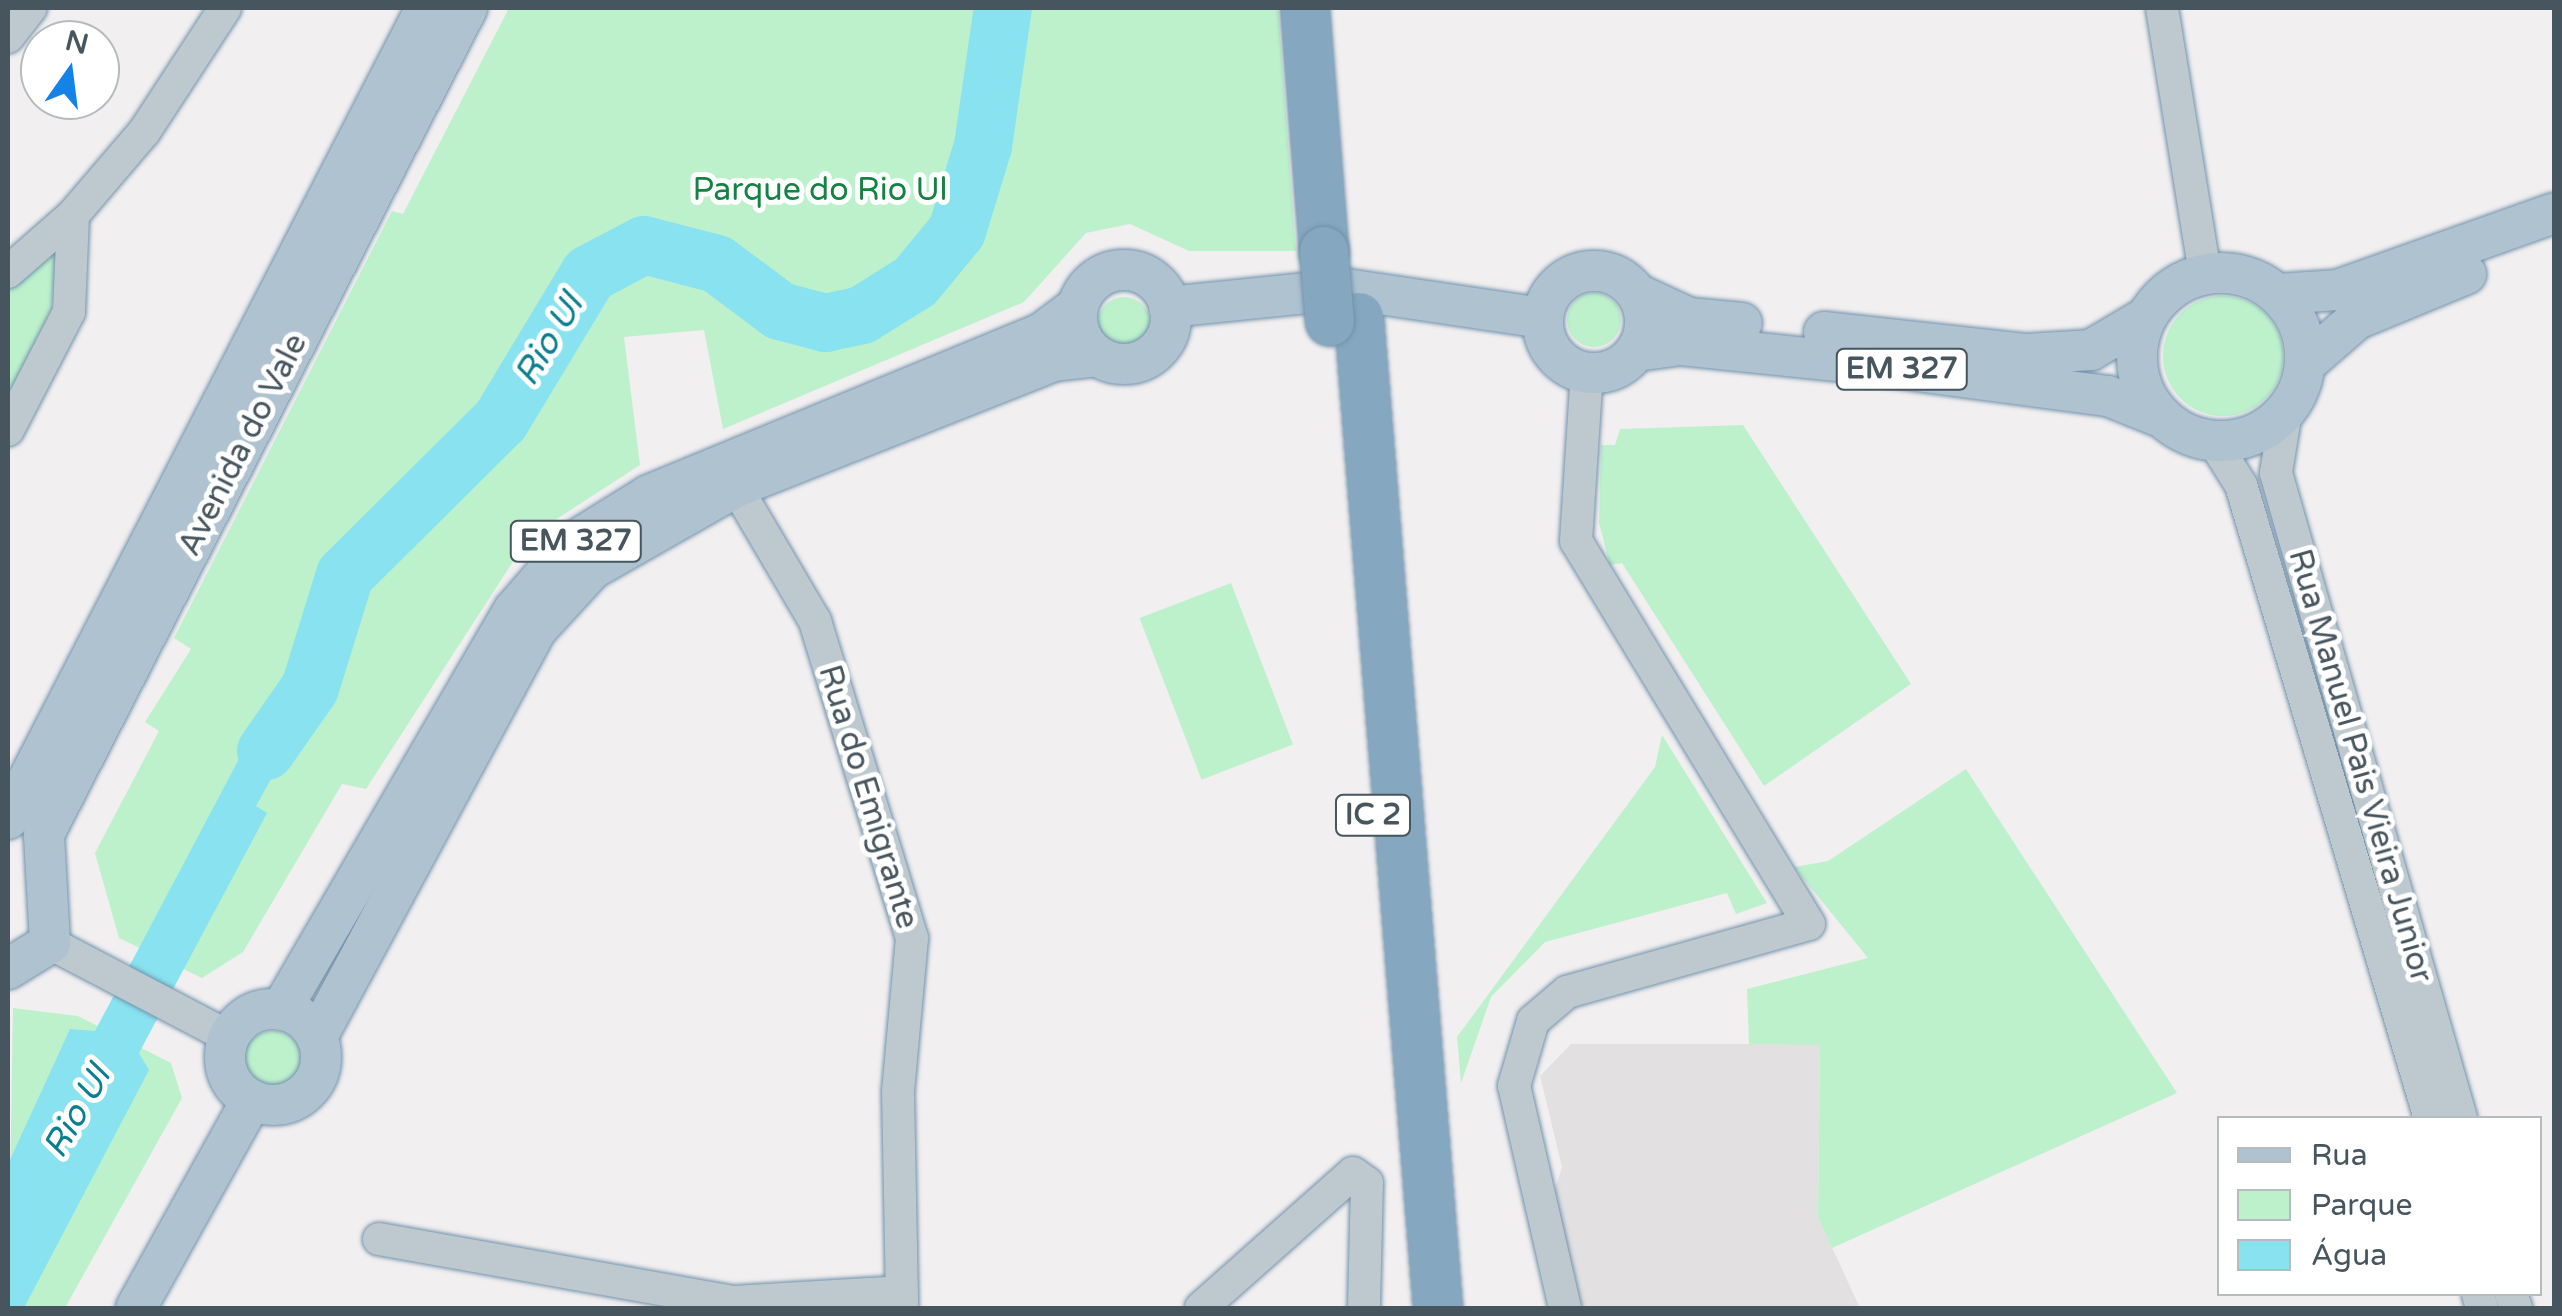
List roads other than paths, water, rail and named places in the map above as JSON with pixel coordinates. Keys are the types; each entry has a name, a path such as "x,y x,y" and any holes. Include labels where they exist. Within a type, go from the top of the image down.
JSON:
{"highway":[{"name":"IC 2","path":"1305,8 1340,250"},
{"name":"IC 2","path":"1335,8 1340,250 1416,1308"},
{"name":"IC 2","path":"1345,319 1438,1308"}],"main road":[{"name":"Avenida do Vale","path":"8,819 426,8"},
{"name":"Avenida do Vale","path":"50,943 56,925 45,887 44,834 467,8"},
{"path":"2206,273 2232,272 2278,294 2338,290 2554,213"},
{"path":"2214,442 2243,439 2286,411 2306,363 2358,318 2554,242"},
{"name":"EM 327","path":"252,1100 285,1103 312,1085 316,1037 536,630 592,569 736,486 1055,360 1097,356 1123,364 1150,356 1167,335 1170,307 1156,283 1117,270 1092,282 1078,306 1042,333 649,496 572,543 514,610 281,1010"},
{"name":"EM 327","path":"1542,318 1554,288 1582,272 1613,274 1637,294 1689,318 2028,354 2091,350 2145,318 2160,297 2206,273"},
{"path":"1170,307 1346,289 1542,318 1549,348 1587,374"},
{"path":"1637,294 1646,323 1637,351"},
{"path":"2278,294 2304,338 2306,363"},
{"path":"1078,306 1080,334 1097,356"},
{"path":"2145,318 2136,368 2162,418"},
{"name":"EM 327","path":"1587,374 1615,370 1637,351 1681,345 1856,363 2108,396 2214,442"},
{"path":"8,870 45,887"},
{"path":"8,968 50,943"},
{"path":"136,1308 252,1100 226,1066 229,1036 250,1014 281,1010 316,1037"}],"street":[{"path":"8,37 31,8"},
{"path":"8,272 74,215 189,70 225,8"},
{"path":"2162,8 2206,273"},
{"path":"8,430 68,312 74,215"},
{"path":"1565,1308 1514,1086 1534,1021 1566,992 1810,924 1576,540 1587,374"},
{"name":"Rua Manuel Pais Vieira Junior","path":"2286,411 2276,473 2460,1116"},
{"name":"Rua Manuel Pais Vieira Junior","path":"2214,442 2241,485 2429,1116"},
{"name":"Rua do Emigrante","path":"736,486 815,622 912,938 898,1091 902,1300"},
{"path":"50,943 229,1036"},
{"path":"1201,1308 1352,1174 1367,1183 1364,1308"},
{"path":"379,1239 734,1302 902,1300"}],"water":[{"path":"284,674 319,693 256,806 267,813 139,1053 149,1070 24,1308 8,1308 8,1164 70,1029 95,1031"}],"waterway":[{"name":"Rio Ul","path":"266,751 310,688 345,575 501,420 589,274 644,245 717,264 780,311 825,323 862,315 915,282 957,231 983,146 1003,8"}],"park label":[{"name":"Parque do Rio Ul","path":"820,190"}]}
